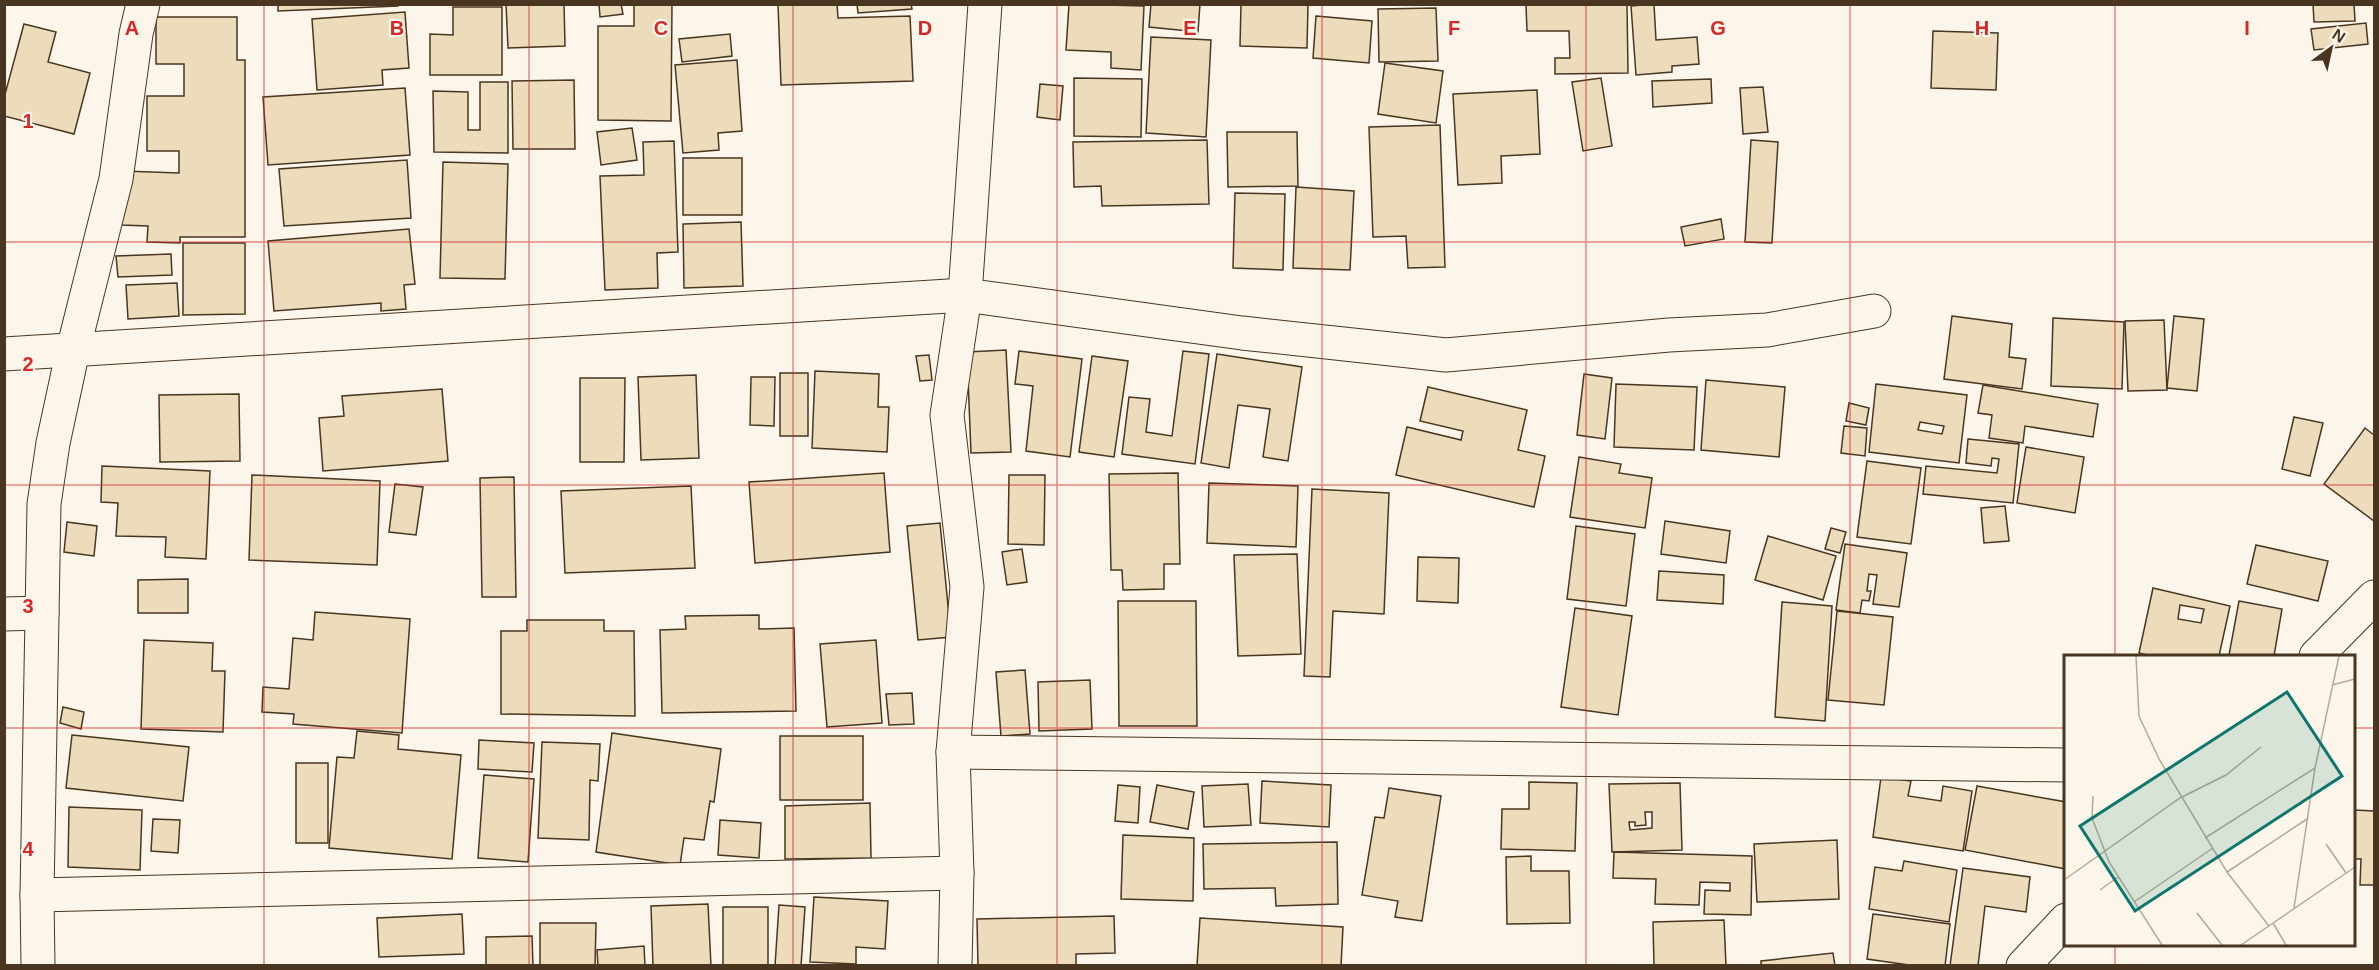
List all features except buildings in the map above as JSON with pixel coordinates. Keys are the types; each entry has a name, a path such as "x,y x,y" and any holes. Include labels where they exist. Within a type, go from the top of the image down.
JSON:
{"street":[{"path":"38,966 37,895 44,504 53,442 73,350 116,179 136,34 143,4"},
{"path":"955,966 957,873 953,752 967,587 947,415 965,295 985,4"},
{"path":"4,354 965,295 1242,333 1446,355 1669,335 1767,330 1874,311"},
{"path":"2318,655 2374,597"},
{"path":"4,614 42,613"},
{"path":"953,752 2064,765"},
{"path":"37,895 957,873"},
{"path":"2023,966 2064,922"}]}
